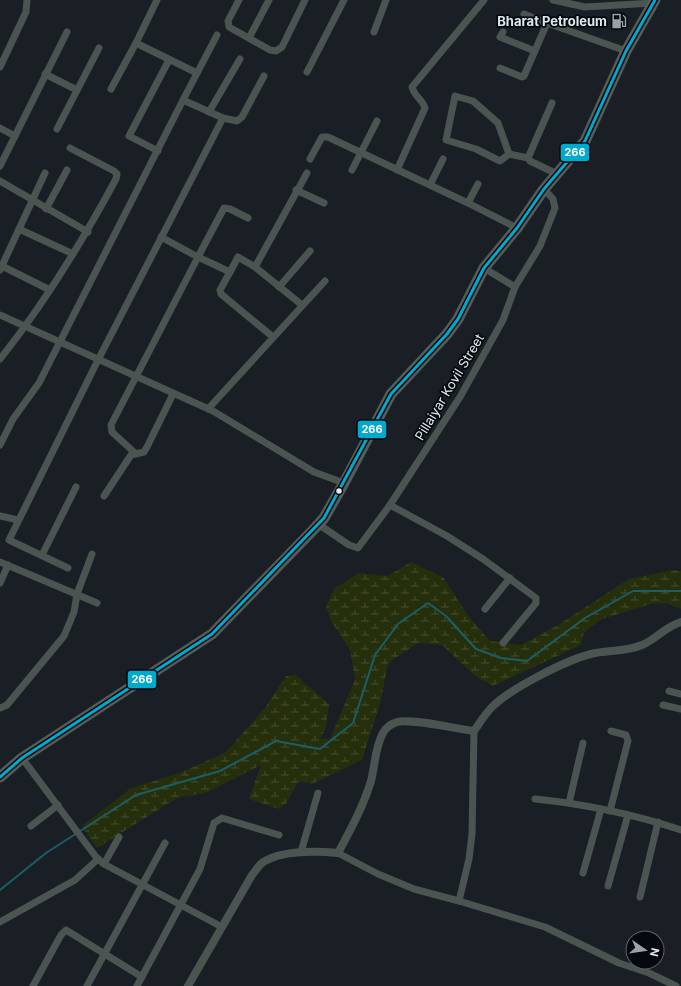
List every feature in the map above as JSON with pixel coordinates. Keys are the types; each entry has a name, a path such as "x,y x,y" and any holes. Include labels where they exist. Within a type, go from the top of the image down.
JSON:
{"main road":[{"path":"0,777 22,758 212,634 318,524 344,483 392,394 448,334 458,319 484,268 517,228 544,189 585,141 626,51 654,1"}],"street":[{"path":"0,67 26,12 27,0"},
{"path":"111,89 157,0"},
{"path":"239,0 228,24 270,50 279,49 305,0"},
{"path":"249,38 269,0"},
{"path":"307,72 344,0"},
{"path":"374,32 386,0"},
{"path":"397,170 425,108 424,104 413,92 412,87 484,0"},
{"path":"553,0 585,7 654,1"},
{"path":"524,14 626,51"},
{"path":"500,68 522,77 524,76 546,23"},
{"path":"0,166 67,32"},
{"path":"503,32 500,37 535,51"},
{"path":"0,445 13,419 39,383 217,35"},
{"path":"136,43 197,73"},
{"path":"57,129 99,48"},
{"path":"209,112 240,59"},
{"path":"158,151 129,136 169,60"},
{"path":"45,74 77,90"},
{"path":"184,100 223,118 237,121 242,117 264,76"},
{"path":"509,154 498,123 473,101 455,96 446,140 476,149 500,161 509,154 528,158 530,161 557,174"},
{"path":"528,158 552,103"},
{"path":"68,568 9,540 98,360 223,118"},
{"path":"352,170 377,121"},
{"path":"0,128 15,136"},
{"path":"310,159 322,137 328,137 468,203 517,228"},
{"path":"0,359 25,328 88,232 116,179 117,174 70,148"},
{"path":"430,185 443,158"},
{"path":"46,208 67,170"},
{"path":"45,173 1,268 50,290"},
{"path":"255,267 306,173"},
{"path":"0,181 32,201 88,232"},
{"path":"468,203 478,184"},
{"name":"Pillaiyar Kovil Street","path":"318,524 349,545 358,548 390,505 460,397 502,320 515,287 540,246 555,208 553,199 544,189"},
{"path":"296,190 324,203"},
{"path":"135,453 110,428 224,208 230,209 248,218"},
{"path":"19,229 73,254"},
{"path":"162,237 198,257 230,272"},
{"path":"279,287 310,251"},
{"path":"273,337 221,294 220,290 238,257 255,267 302,305"},
{"path":"484,268 515,287"},
{"path":"208,409 325,281"},
{"path":"0,315 25,328 208,409 308,469 329,479 344,483"},
{"path":"104,496 128,459 135,453 144,452 173,394"},
{"path":"42,555 76,487"},
{"path":"390,505 447,536 534,596 537,601 502,643"},
{"path":"0,516 18,520"},
{"path":"0,708 7,705 64,636 74,612 77,594 92,554"},
{"path":"0,562 97,603"},
{"path":"0,582 8,565"},
{"path":"485,609 510,578"},
{"path":"459,901 472,834 474,732 491,708 506,695 566,662 603,651 629,649 642,645 664,629 681,622"},
{"path":"669,691 681,694"},
{"path":"663,705 681,709"},
{"path":"338,853 360,812 371,780 379,743 383,732 390,725 399,722 411,722 474,732"},
{"path":"610,811 628,741 626,735 611,731"},
{"path":"569,803 583,743"},
{"path":"22,758 100,860 142,885 222,927"},
{"path":"301,852 318,793"},
{"path":"535,799 601,809 658,822 681,830"},
{"path":"31,826 58,805"},
{"path":"583,872 601,809"},
{"path":"608,886 628,815"},
{"path":"137,986 200,869 214,823 222,818 279,835"},
{"path":"640,897 658,822"},
{"path":"0,922 75,880 100,860 119,837"},
{"path":"87,986 165,843"},
{"path":"188,986 252,876 261,864 270,860 301,852 338,853 378,874 414,889 545,927 619,963 650,973 676,986"},
{"path":"33,986 61,935 66,930 142,977"}],"green space":[{"path":"411,562 444,578 468,616 490,641 521,645 558,625 629,579 674,570 681,571 681,609 666,603 651,604 602,619 584,632 581,645 493,686 475,676 442,645 418,643 388,663 381,700 362,760 312,784 298,782 286,804 279,809 249,799 261,765 206,793 177,798 97,848 82,826 131,788 180,773 226,752 265,708 286,676 296,675 329,704 326,727 320,739 330,739 355,680 350,650 331,621 326,606 334,589 359,573 388,576"}],"waterway":[{"path":"0,890 46,853 136,795 220,771 276,741 320,749 353,723 375,655 398,624 428,603 446,616 476,649 501,658 527,661 585,618 633,591 681,591"}],"transit line":[{"name":"266","path":"0,777 22,758 212,634 324,518 391,394 447,334 458,319 484,268 517,228 544,189 585,141 626,51 655,0"}],"place":[{"name":"Bharat Petroleum","path":"619,21"}]}
